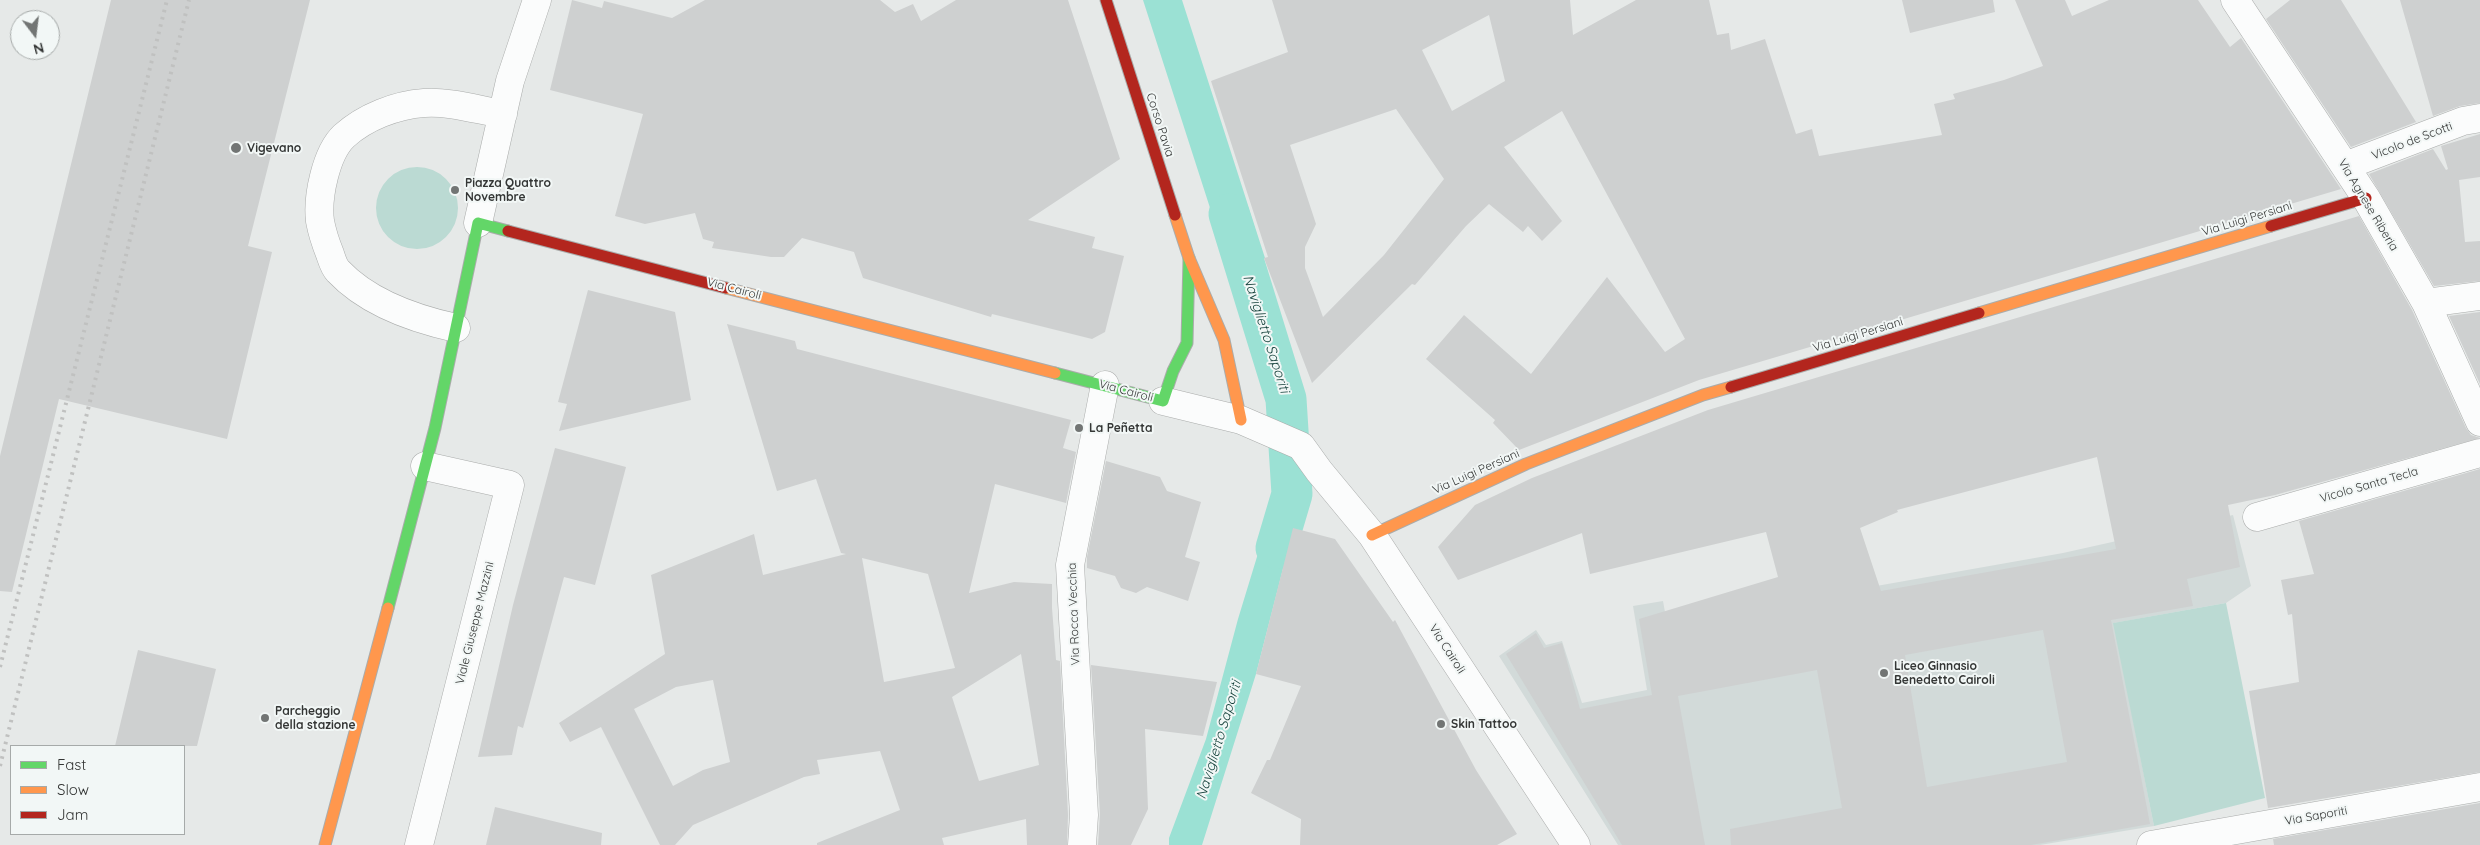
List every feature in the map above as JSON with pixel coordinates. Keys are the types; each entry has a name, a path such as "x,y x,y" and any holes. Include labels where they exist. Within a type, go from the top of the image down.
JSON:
{"street":[{"path":"325,845 425,466 503,114 536,0"},
{"name":"Corso Pavia","path":"1106,0 1189,258 1224,340 1241,420"},
{"name":"Via Agnese Riberia","path":"2236,0 2366,198 2426,303 2480,422"},
{"path":"456,328 429,322 390,306 358,289 336,269 320,221 321,190 330,160 344,136 373,116 425,103 503,114"},
{"name":"Vicolo de Scotti","path":"2345,166 2463,122 2480,118"},
{"name":"Via Luigi Persiani","path":"1372,535 1526,464 1704,395 2366,198"},
{"name":"Via Cairoli","path":"478,223 1241,420 1289,440 1319,472 1372,535 1576,845"},
{"name":"Corso Pavia","path":"1163,400 1173,371 1187,343 1189,258"},
{"path":"2426,303 2480,296"},
{"name":"Via Rocca Vecchia","path":"1082,845 1084,815 1070,565 1105,385"},
{"name":"Vicolo Santa Tecla","path":"2257,517 2480,453"},
{"name":"Viale Giuseppe Mazzini","path":"419,845 510,485 425,466"},
{"name":"Via Saporiti","path":"2151,845 2480,787"}],"shaded area":[{"path":"417,167 433,170 446,179 455,192 458,208 455,224 446,237 433,246 417,249 401,246 388,237 379,224 376,208 379,192 388,179 401,170"},
{"name":"Liceo Ginnasio Benedetto Cairoli","path":"2233,515 2251,586 2226,603 2114,623 2154,826 2040,845 1618,845 1499,656 1536,630 1546,645 1562,641 1582,703 1647,690 1633,606 1663,601 1667,623 2063,553"},
{"path":"2226,603 2265,798 2154,826 2113,623"}],"water":[{"path":"1143,0 1182,0 1265,258 1255,265 1231,273"},
{"path":"1262,288 1303,405 1273,393 1239,302"},
{"path":"1278,488 1304,499 1285,561 1256,674 1202,845 1169,845 1169,838 1206,739 1238,619"}],"building":[{"path":"111,0 310,0 248,246 272,252 227,439 59,399 12,592 0,591 0,456"},
{"path":"572,0 602,8 604,1 672,18 705,0 880,0 895,12 913,4 921,21 956,0 1068,0 1120,159 1028,220 1095,237 1092,248 1124,256 1105,332 1092,339 992,314 991,317 863,278 854,252 802,238 784,257 771,257 712,248 714,242 703,239 695,213 645,224 615,216 643,114 550,90"},
{"path":"1272,0 1570,0 1573,35 1636,0 1709,0 1717,35 1729,33 1731,50 1765,39 1796,134 1812,129 1819,156 1942,135 1934,104 1955,99 1953,94 2004,80 2043,66 2015,0 2065,0 2072,16 2109,0 2198,0 2230,47 2241,38 2341,189 1699,380 1519,450 1493,423 1495,420 1426,359 1464,315 1531,374 1607,277 1665,352 1685,339 1562,111 1504,147 1562,221 1542,241 1528,226 1523,232 1489,204 1466,226 1415,285 1412,284 1312,383 1264,258 1268,257 1211,81 1288,52","holes":["1489,15 1505,81 1452,111 1422,50","1396,109 1444,179 1384,255 1323,317 1305,268 1305,247 1316,224 1290,145"]},
{"path":"1902,0 1993,0 1995,12 1910,33"},
{"path":"2290,0 2341,0 2416,122 2351,147 2266,19"},
{"path":"2400,0 2480,0 2480,103 2460,106 2433,116"},
{"path":"2480,134 2480,177 2459,180 2465,242 2480,241 2480,281 2434,286 2369,174 2433,149 2446,170 2448,169 2441,146"},
{"path":"2359,216 2412,310 2466,428 2471,435 2480,438 2275,495 2228,505 2240,567 2187,579 2193,606 2111,620 2150,824 2031,845 1731,845 1730,829 1842,808 1817,670 1678,696 1705,845 1622,845 1506,654 1536,633 1544,648 1562,643 1580,709 1652,695 1639,619 1778,577 1766,532 1590,574 1582,533 1458,580 1438,547 1475,505 1532,478 1708,410","holes":["2097,457 2116,549 1881,591 1860,528 1898,512 1897,510","2043,630 2067,762 1927,787 1905,655"]},
{"path":"588,290 675,312 691,400 559,431 567,404 558,402"},
{"path":"2480,312 2480,384 2449,316"},
{"path":"727,324 795,341 797,349 1071,420 1063,448 1076,452 1066,503 995,484 969,593 1014,582 1052,584 1056,660 1060,661 1068,815 1067,845 1027,845 1026,819 942,838 944,845 817,845 817,843 900,810 880,751 817,760 820,774 804,777 693,825 675,845 660,845 601,727 570,742 559,723 665,654 651,575 754,534 763,575 846,554 841,553 816,479 777,491","holes":["862,558 928,574 955,668 884,682","1021,654 1039,765 979,781 952,697","713,680 730,762 703,770 673,786 634,709 676,687"]},
{"path":"555,448 626,467 595,585 564,577 523,728 518,726 512,755 478,757 513,605"},
{"path":"1106,461 1160,477 1167,491 1201,502 1185,557 1200,562 1188,601 1147,587 1136,593 1121,588 1115,576 1087,568 1087,557"},
{"path":"2480,469 2480,772 2268,808 2249,691 2299,682 2292,614 2288,615 2281,580 2314,574 2299,521"},
{"path":"1293,528 1335,539 1393,622 1395,620 1476,770 1517,834 1497,845 1300,845 1301,819 1251,793 1267,760 1270,760 1301,686 1256,674"},
{"path":"138,650 216,669 197,746 115,745"},
{"path":"1091,665 1217,682 1203,736 1145,729 1148,809 1131,845 1098,845 1100,814"},
{"path":"2480,803 2480,845 2274,845 2273,839"},
{"path":"495,807 602,833 601,845 486,845"}],"waterway":[{"name":"Naviglietto Saporiti","path":"1229,214 1286,399 1292,494 1276,548"}],"railway":[{"path":"0,667 167,0"},
{"path":"0,766 189,0"}],"traffic: fast":[{"path":"388,608 435,428 478,223 508,231"},
{"path":"1055,373 1163,401 1173,371 1187,343 1189,258"}],"traffic: slow":[{"path":"1175,215 1189,258 1224,340 1241,420"},
{"path":"1979,313 2271,226"},
{"path":"726,288 1055,373"},
{"path":"1372,535 1526,464 1703,395 1731,387"},
{"path":"325,845 388,608"}],"traffic: jam":[{"path":"1106,0 1175,215"},
{"path":"2271,226 2366,198"},
{"path":"508,231 726,288"},
{"path":"1731,387 1979,313"}],"place":[{"name":"Vigevano","path":"236,148"},
{"name":"Piazza Quattro Novembre","path":"455,190"},
{"name":"La Peñetta","path":"1079,428"},
{"name":"Liceo Ginnasio Benedetto Cairoli","path":"1884,673"},
{"name":"Parcheggio della stazione","path":"265,718"},
{"name":"Skin Tattoo","path":"1441,724"}]}
